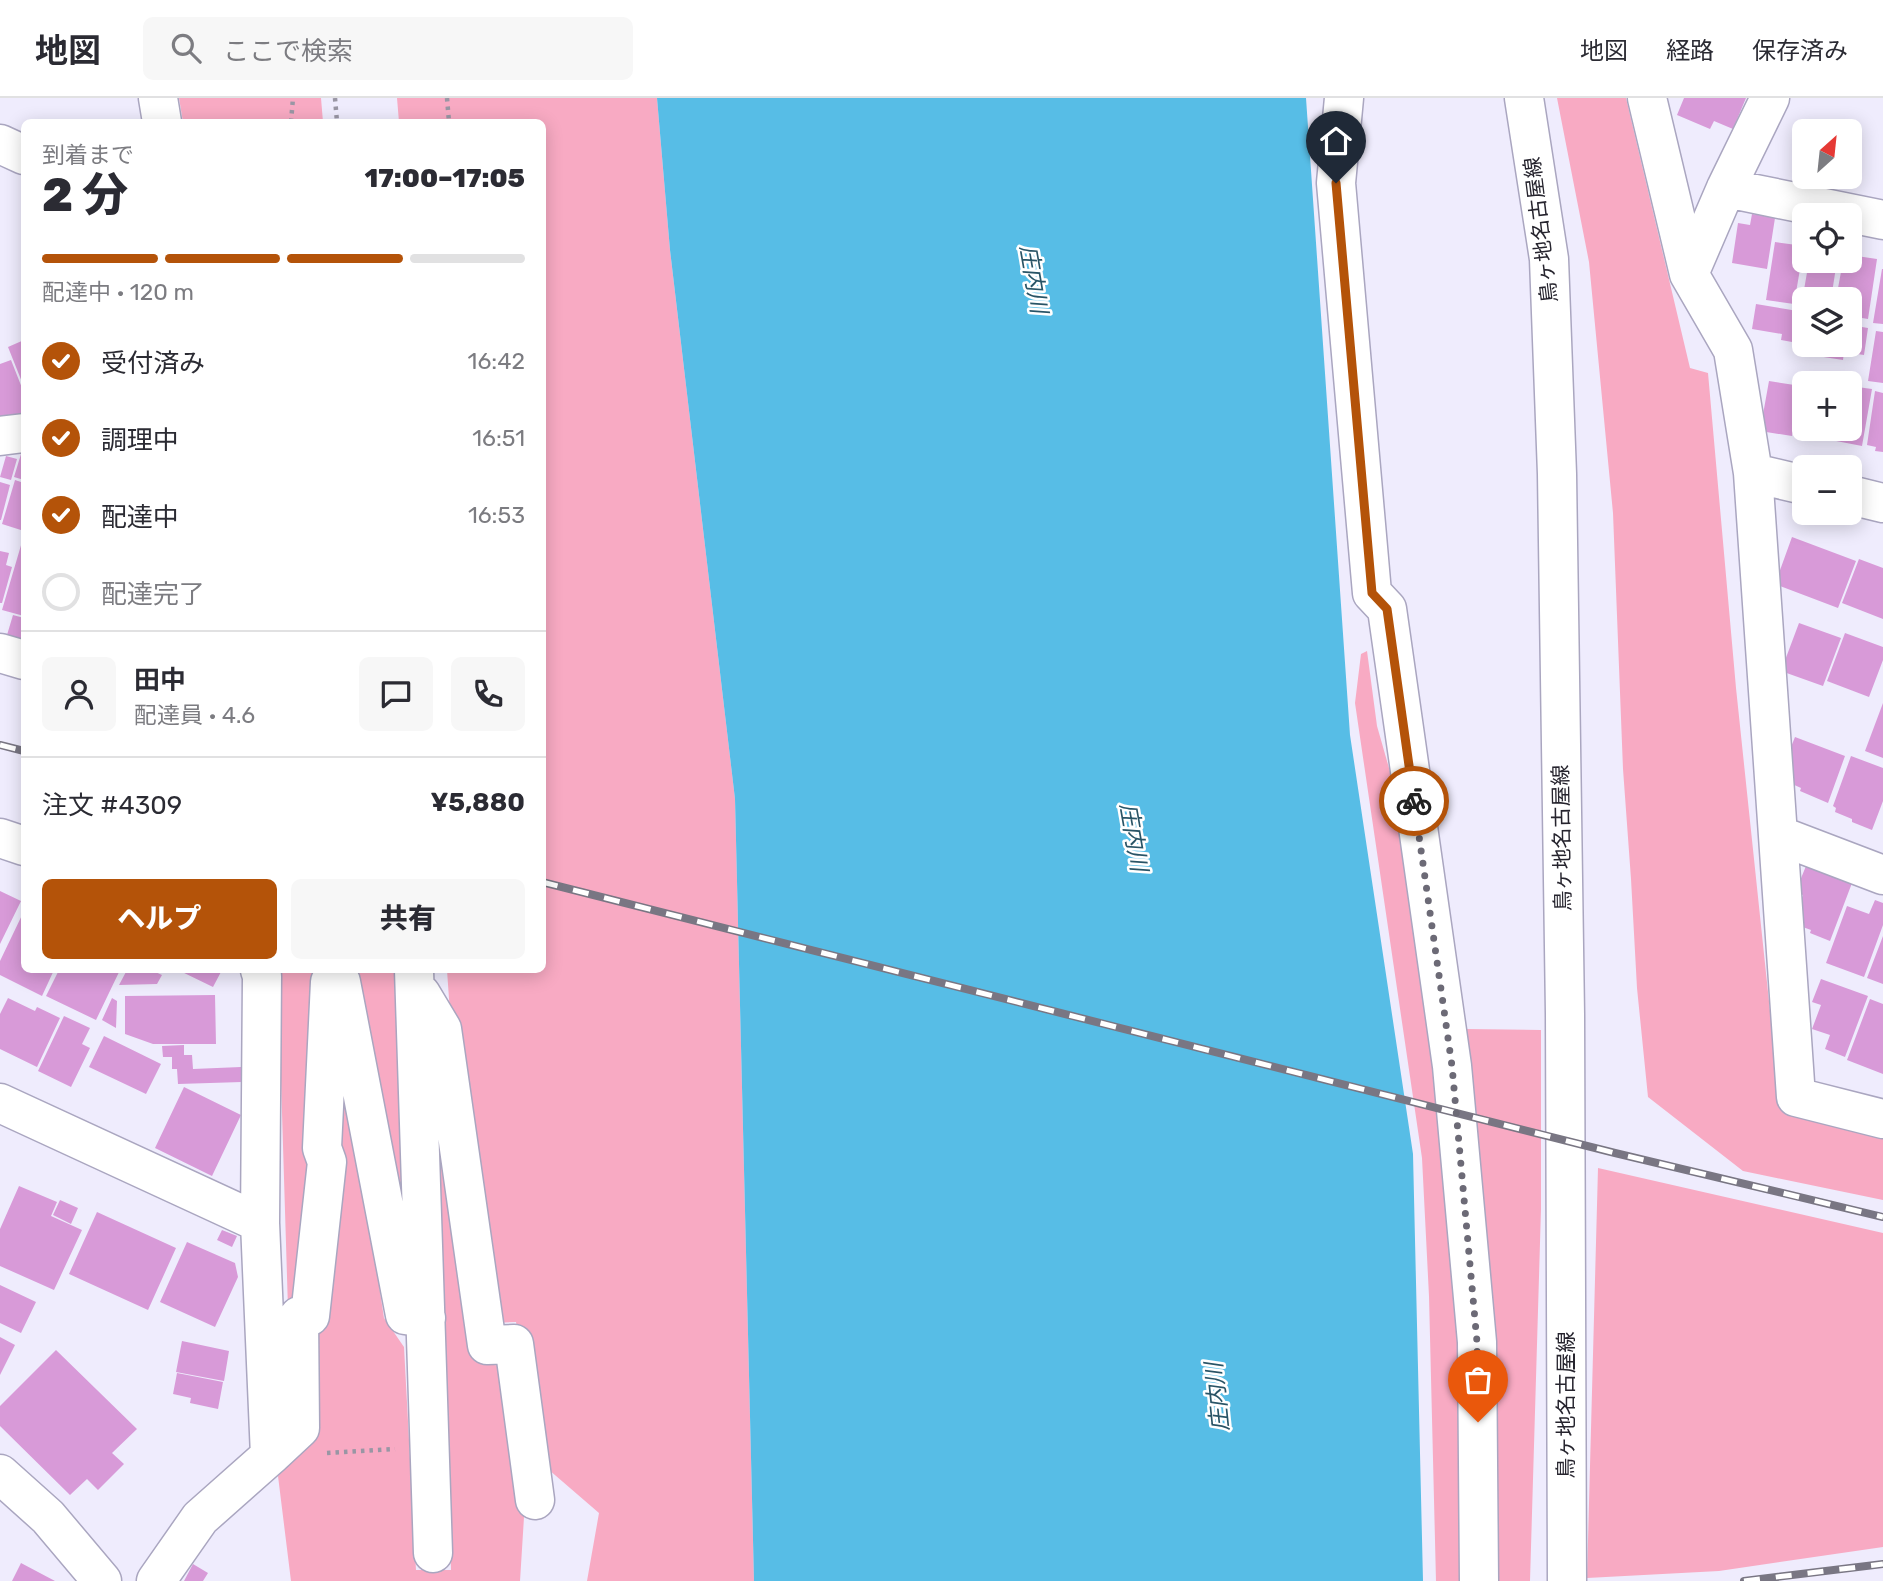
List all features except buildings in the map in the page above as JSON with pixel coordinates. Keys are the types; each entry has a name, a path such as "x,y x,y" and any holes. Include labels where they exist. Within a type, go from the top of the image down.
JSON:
{"street":[{"path":"158,98 162,119"},
{"path":"1344,98 1336,183 1372,593 1387,609 1452,1066 1461,1163 1477,1342 1479,1581"},
{"name":"鳥ヶ地名古屋線","path":"1524,98 1549,259 1556,461 1565,1028 1567,1581"},
{"path":"1647,98 1689,274 1733,349 1752,473 1796,1097 1883,1119"},
{"path":"1689,274 1769,98"},
{"path":"0,144 21,154"},
{"path":"1726,188 1883,220"},
{"path":"0,436 21,433"},
{"path":"1752,473 1792,482"},
{"path":"1862,498 1883,503"},
{"path":"0,653 21,659"},
{"path":"1778,835 1883,875"},
{"path":"0,838 21,845"},
{"path":"260,973 260,1223 270,1456"},
{"path":"414,976 433,1553"},
{"path":"414,976 442,1029 487,1345 514,1344 536,1500"},
{"path":"156,1581 200,1518 300,1428 299,1316 310,1316 327,1162 323,1148 330,982 341,982 405,1315 426,1318"},
{"path":"0,1103 260,1223"},
{"path":"0,1474 48,1517 102,1581"}],"path":[{"path":"291,119 293,98"},
{"path":"335,98 337,119"},
{"path":"447,98 449,119"},
{"path":"326,1453 395,1449"}],"shaded area":[{"path":"179,98 321,98 323,119 182,119"},
{"path":"397,98 657,98 670,250 735,799 754,1581 587,1581 599,1513 541,1463 516,1322 494,1323 450,1013 447,973 546,973 546,119 399,119"},
{"path":"1557,98 1626,98 1690,368 1708,373 1736,688 1780,1106 1883,1135 1883,1200 1743,1171 1648,1097 1637,988 1623,769 1613,513 1589,262"},
{"path":"1367,651 1377,726 1393,782 1436,1072 1454,1248 1460,1405 1462,1581 1436,1581 1429,1296 1422,1158 1355,703 1361,654"},
{"path":"276,973 398,973 407,1238 356,998 303,1302 288,1309"},
{"path":"337,1009 384,1318 404,1347 416,1570 451,1570 433,1041 480,1364 507,1366 525,1501 520,1581 291,1581 278,1476 309,1437"},
{"path":"1465,1029 1541,1030 1541,1209 1530,1581 1492,1581"},
{"path":"1598,1168 1883,1233 1883,1547 1719,1571 1587,1578"}],"water":[{"name":"庄内川","path":"657,98 1306,98 1350,735 1413,1154 1423,1581 754,1581 735,799 670,250"}],"railway":[{"path":"0,745 21,750"},
{"path":"546,883 1615,1153 1883,1217"},
{"path":"1744,1581 1883,1564"}],"way so far":[{"path":"1414,801 1452,1066 1477,1342 1478,1422"}],"route":[{"path":"1336,183 1372,593 1387,609 1414,801"}]}
